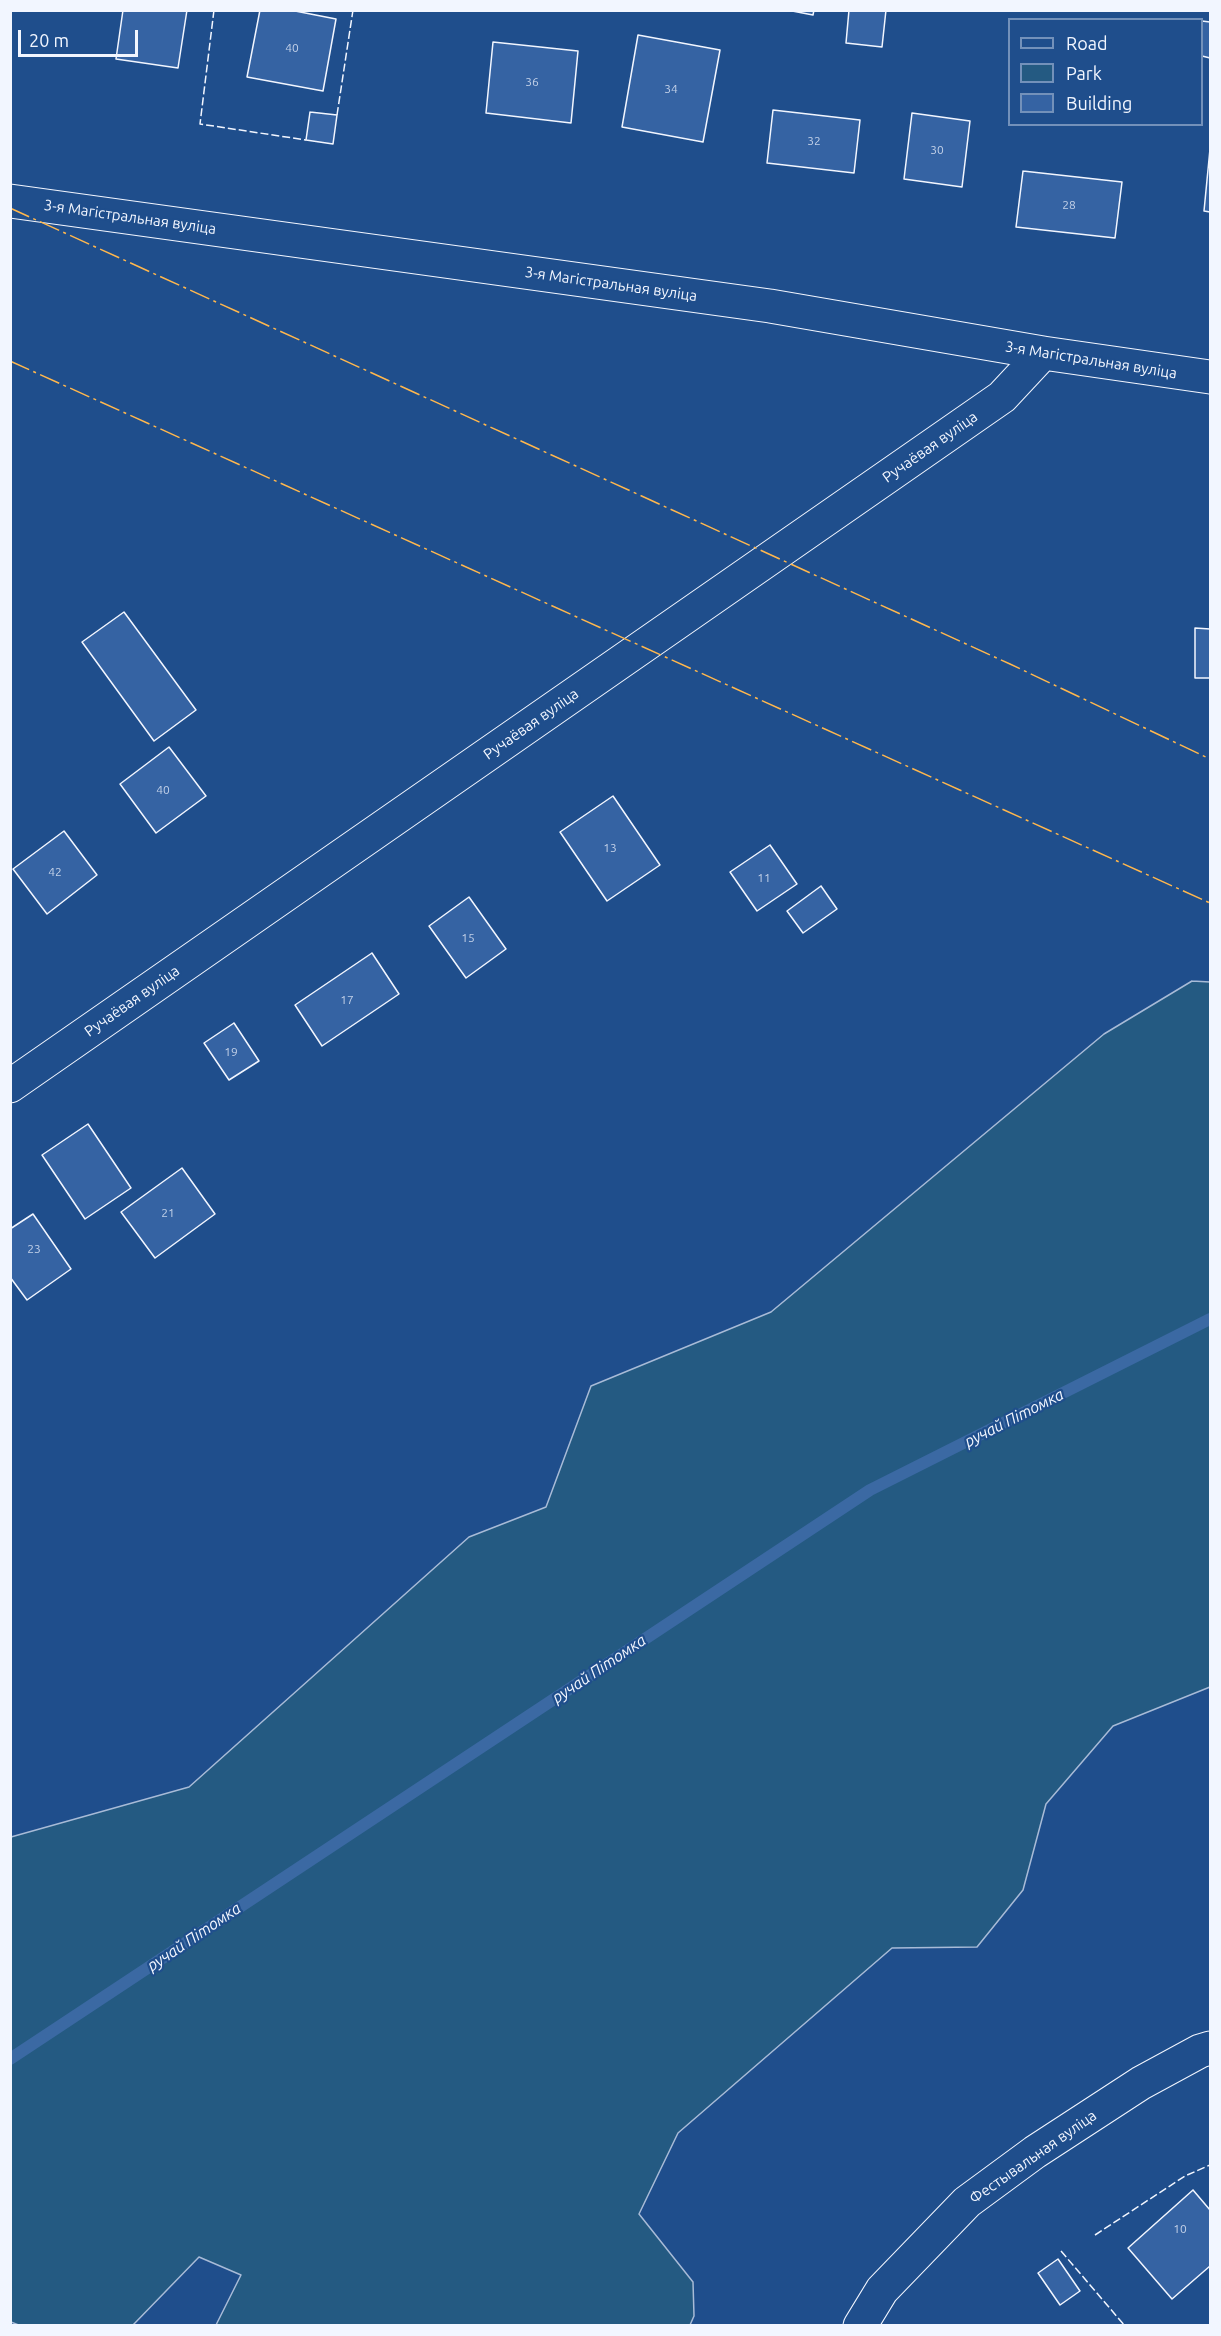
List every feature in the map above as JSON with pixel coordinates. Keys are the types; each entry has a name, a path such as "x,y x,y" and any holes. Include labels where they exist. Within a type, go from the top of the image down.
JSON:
{"street":[{"name":"3-я Магістральная вуліца","path":"10,201 770,306 1043,353 1210,377"},
{"name":"Ручаёвая вуліца","path":"10,1086 1002,397 1043,353"},
{"name":"Фестывальная вуліца","path":"860,2325 882,2290 967,2202 1035,2152 1141,2083 1200,2051 1210,2048"}],"green space":[{"path":"1192,981 1210,982 1210,1687 1113,1726 1046,1804 1023,1890 977,1947 892,1948 678,2133 639,2214 693,2282 694,2316 690,2325 216,2325 241,2275 199,2257 133,2325 21,2326 11,2322 11,1837 189,1787 469,1537 546,1507 591,1386 771,1312 1104,1034"}],"building":[{"path":"123,10 187,10 178,68 116,59"},
{"path":"260,10 290,10 336,19 323,91 247,77"},
{"path":"787,10 814,10 813,15"},
{"path":"849,10 886,10 882,47 846,43"},
{"path":"1203,21 1210,22 1210,58 1203,56"},
{"path":"638,35 720,50 703,142 622,127"},
{"path":"493,42 578,51 571,123 486,113"},
{"path":"773,110 860,120 854,173 767,163"},
{"path":"310,112 337,115 333,144 306,140"},
{"path":"912,113 970,121 962,187 904,179"},
{"path":"1210,149 1210,212 1204,211"},
{"path":"1023,171 1122,182 1115,238 1016,227"},
{"path":"124,612 196,710 154,741 82,642"},
{"path":"1195,628 1210,629 1210,678 1195,678"},
{"path":"169,747 206,796 156,833 120,784"},
{"path":"613,796 660,865 607,901 560,832"},
{"path":"64,831 97,875 47,914 13,869"},
{"path":"770,845 797,884 757,911 730,872"},
{"path":"821,886 837,909 803,933 787,911"},
{"path":"469,897 506,949 466,978 429,926"},
{"path":"372,953 399,994 322,1046 295,1005"},
{"path":"234,1023 259,1061 229,1080 204,1043"},
{"path":"88,1124 131,1188 85,1219 42,1155"},
{"path":"182,1168 215,1214 155,1258 121,1212"},
{"path":"33,1214 71,1269 27,1300 10,1277 10,1229"},
{"path":"1193,2190 1210,2210 1210,2266 1172,2299 1128,2248"},
{"path":"1058,2259 1080,2291 1060,2305 1038,2273"}],"waterway":[{"name":"ручай Пітомка","path":"10,2059 870,1490 1210,1319"}],"fence":[{"path":"214,10 200,124 306,140"},
{"path":"337,115 353,10"},
{"path":"1095,2235 1185,2176 1210,2165"},
{"path":"1061,2251 1125,2326"}],"power":[{"path":"10,208 1010,664 1210,759"},
{"path":"10,361 1210,903"}]}
